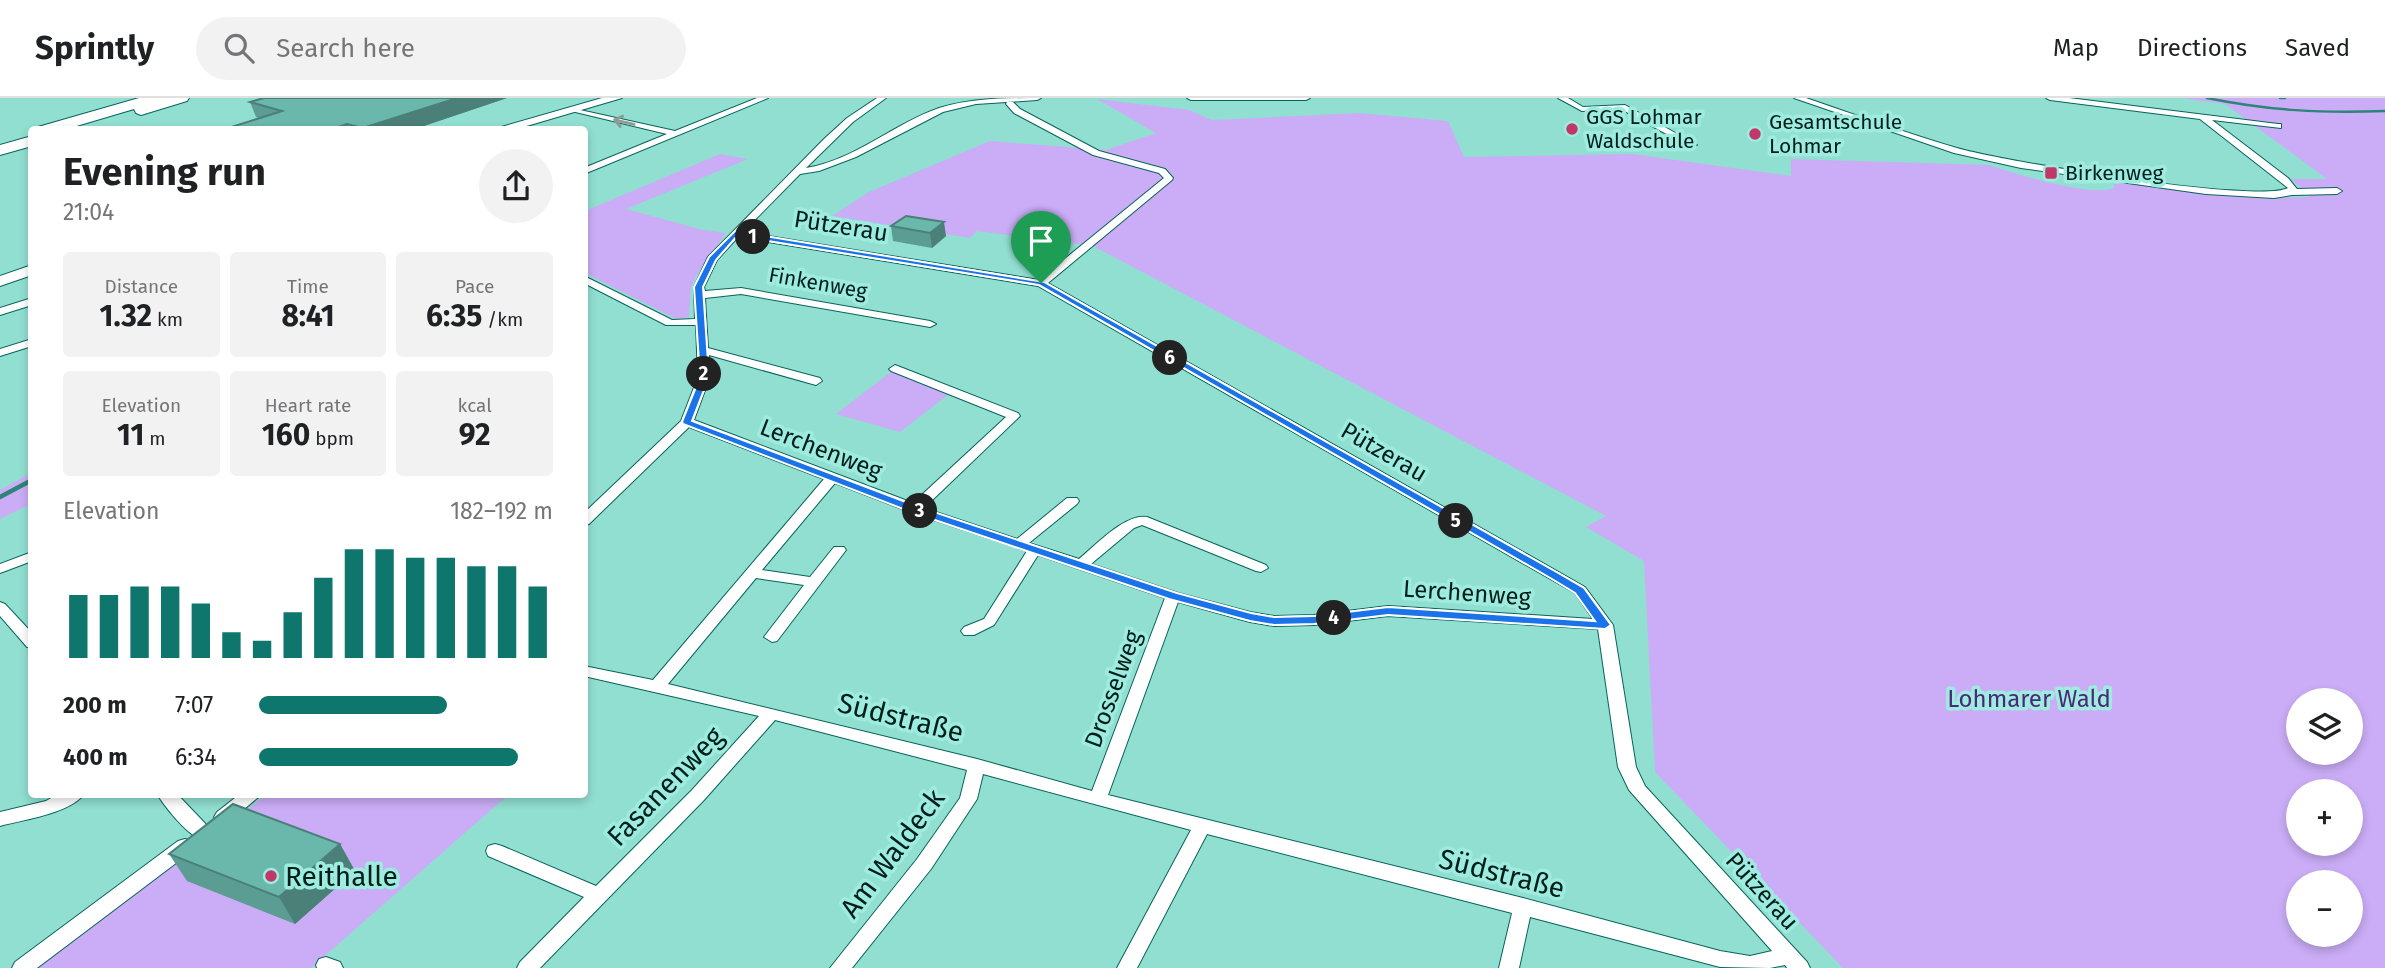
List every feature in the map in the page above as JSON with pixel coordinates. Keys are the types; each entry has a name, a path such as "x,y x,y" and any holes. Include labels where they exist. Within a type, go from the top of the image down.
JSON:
{"highway":[{"path":"58,126 155,98"},
{"path":"86,126 182,98"},
{"path":"0,142 28,134"},
{"path":"0,150 28,142"}],"main road":[{"path":"512,126 616,98"},
{"path":"0,281 28,271"}],"street":[{"path":"588,168 764,98"},
{"path":"588,517 687,422 705,377 698,295 712,259 850,120 882,98"},
{"path":"797,172 835,163 940,110 985,101 1037,98"},
{"path":"1191,98 1306,98"},
{"path":"1562,98 1582,109 1622,107 1693,145"},
{"path":"1798,98 1988,159 2073,174 2206,191 2274,195 2337,191"},
{"path":"2050,98 2278,126"},
{"path":"1010,104 1017,111 1096,153 1162,171 1169,178 1041,283"},
{"path":"571,110 676,134"},
{"path":"2200,116 2285,180 2293,188 2292,192"},
{"name":"Pützerau","path":"735,234 1041,283 1580,590 1605,625 1627,767 1638,790 1794,962"},
{"path":"588,281 670,323 700,322"},
{"name":"Finkenweg","path":"698,295 741,291 930,324"},
{"path":"0,312 28,302"},
{"path":"0,353 28,343"},
{"path":"704,350 816,381"},
{"path":"895,369 1014,416 915,509"},
{"name":"Lerchenweg","path":"687,422 915,509 1173,596 1250,617 1274,621 1314,620 1388,611 1605,625"},
{"path":"657,686 832,478"},
{"path":"1020,543 1072,501"},
{"path":"1082,564 1129,525 1142,520 1261,568"},
{"path":"969,632 989,622 1036,548"},
{"path":"772,637 839,550"},
{"path":"0,569 28,558"},
{"path":"750,573 813,582"},
{"name":"Drosselweg","path":"1098,798 1173,596"},
{"path":"0,607 28,638"},
{"name":"Südstraße","path":"588,672 657,686 977,765 1523,906 1720,964 1794,962"},
{"name":"Fasanenweg","path":"527,968 698,795 771,714"},
{"name":"Am Waldeck","path":"840,968 923,864 968,799 977,765"},
{"path":"0,819 51,806 67,798"},
{"path":"169,798 192,824 206,834"},
{"path":"22,968 206,834 248,798"},
{"path":"1127,968 1203,825"},
{"path":"495,851 598,895"},
{"path":"1509,968 1523,906"}],"green space":[{"name":"Lohmarer Wald","path":"2181,98 2385,98 2385,968 1843,968 1655,772 1644,561 1586,527 1606,516 1093,246 977,231 970,238 832,216 869,192 990,141 1106,150 1156,133 1097,99 1189,110 1212,120 1359,113 1448,121 1464,157 1632,154 1791,176 1791,159 1989,165 2071,187 2103,190 2114,188 2114,181 2260,198 2310,197 2291,179 2327,179 2225,104"},
{"path":"720,154 748,159 626,209 703,230 726,233 696,276 691,288 689,317 676,319 588,275 588,210"},
{"path":"892,371 949,394 900,432 836,414"},
{"path":"28,475 28,505 0,519 0,490"},
{"path":"262,798 505,798 311,968 32,968"}],"building":[{"path":"264,98 457,98 369,126 235,126 282,111 250,102"},
{"path":"906,216 944,222 930,233 891,226"},
{"path":"233,804 340,844 279,897 169,854"}],"waterway":[{"path":"2207,98 2296,110 2385,111"},
{"path":"2280,98 2285,98"},
{"path":"0,497 28,482"}],"place":[{"name":"GGS Lohmar Waldschule","path":"1572,129"},
{"name":"Gesamtschule Lohmar","path":"1755,134"},
{"name":"Birkenweg","path":"2051,173"},
{"name":"Reithalle","path":"271,876"}],"route":[{"path":"735,234 1041,283 1580,590 1605,625 1388,611 1314,620 1274,621 1250,617 1173,596 915,509 687,422 705,377 699,287 712,259 735,234"}]}
